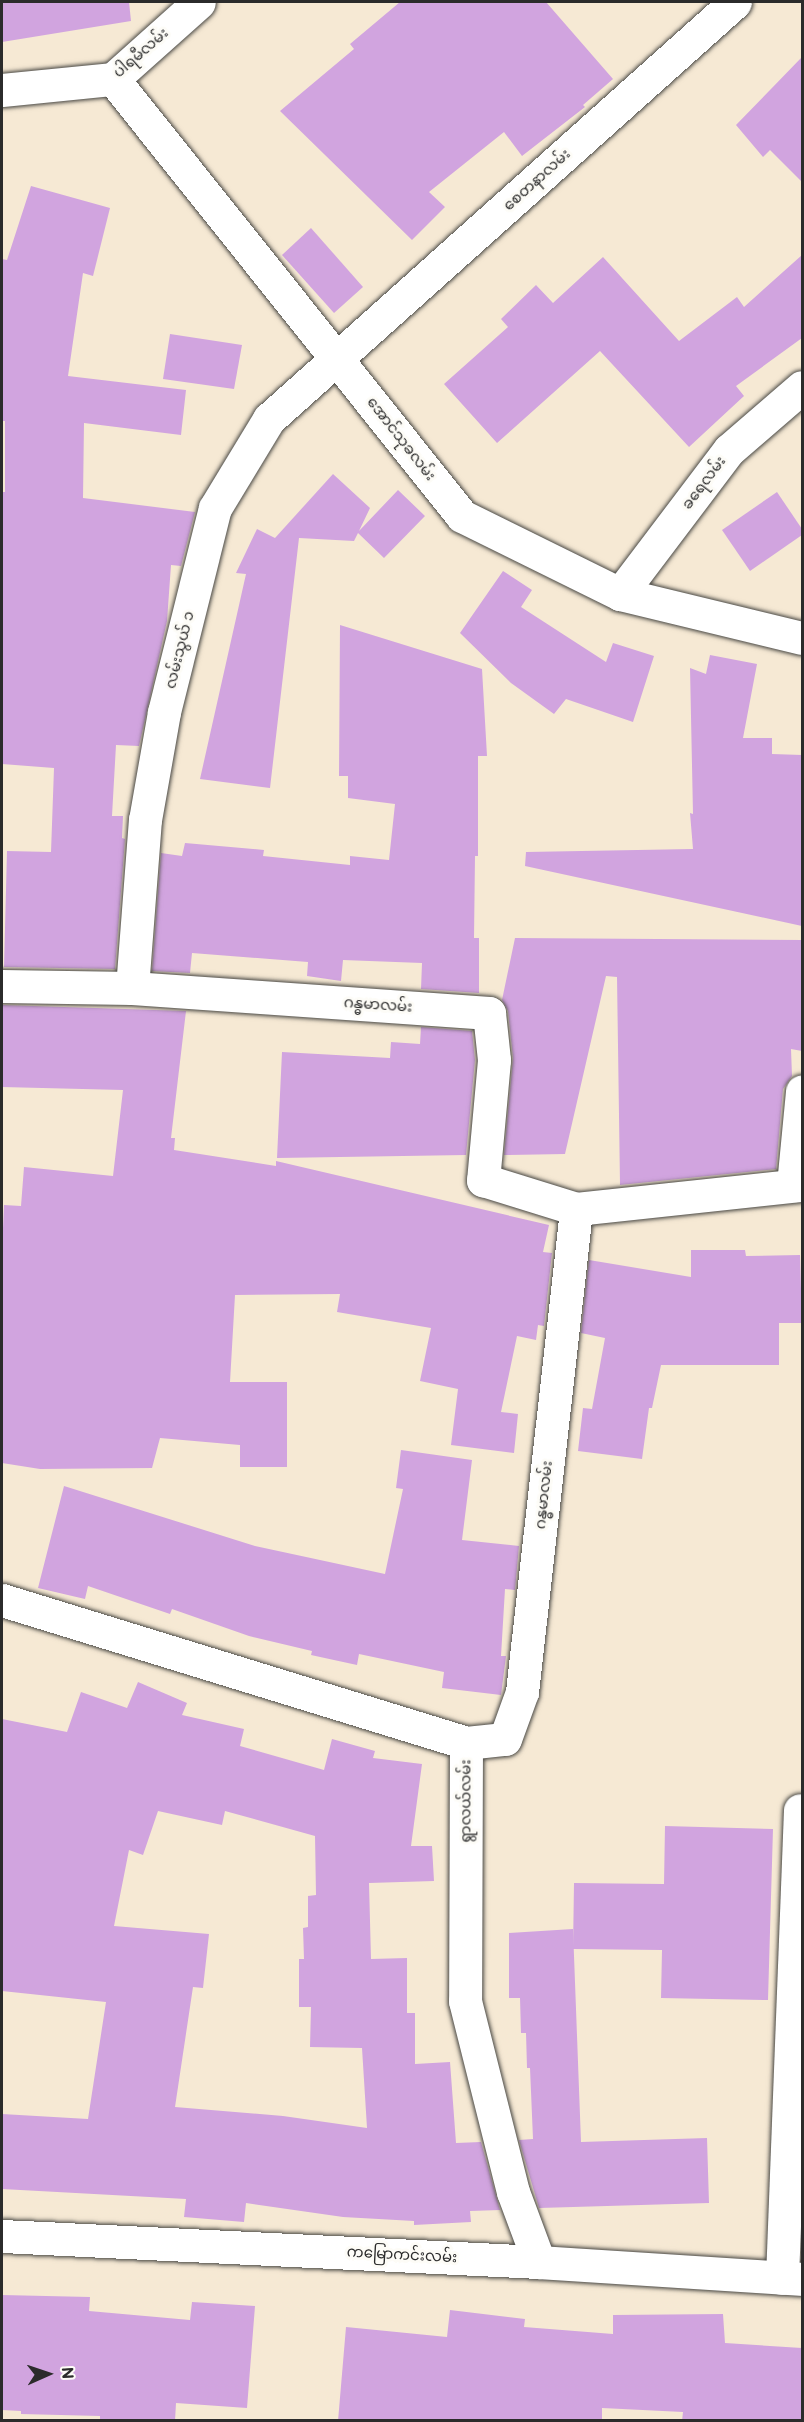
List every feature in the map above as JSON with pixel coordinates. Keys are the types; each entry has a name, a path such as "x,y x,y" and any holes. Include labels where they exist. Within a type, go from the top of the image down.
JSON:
{"street":[{"name":"ပါရမီလမ်း","path":"2,90 113,79 199,2"},
{"name":"စေတနာလမ်း","path":"338,359 735,2"},
{"name":"အောင်သုခလမ်း","path":"113,79 462,516 620,594 802,638"},
{"name":"လမ်းသွယ် ၁","path":"132,988 145,820 164,712 215,507 269,419 338,359"},
{"name":"ခရေလမ်း","path":"620,594 729,450 802,387"},
{"name":"ဂန္ဓမာလမ်း","path":"2,986 132,988 489,1013 494,1060 483,1180 576,1209 798,1185"},
{"path":"798,1185 802,1091"},
{"name":"ဂန္ဓမာလမ်း","path":"466,1743 505,1739 522,1692 576,1209"},
{"name":"ရွာလယ်လမ်း","path":"2,1600 466,1743 465,2001 513,2192 539,2262"},
{"path":"792,2279 800,1810"},
{"name":"ကမြောကင်းလမ်း","path":"2,2236 539,2262 792,2279"}],"building":[{"path":"2,2 129,2 131,21 2,42"},
{"path":"400,2 546,2 613,79 583,105 585,107 522,156 504,132 429,192 445,207 412,240 280,111 354,49 350,44"},
{"path":"802,57 802,182 770,150 763,157 736,125"},
{"path":"31,186 110,208 93,276 83,273 68,376 186,390 181,435 84,423 83,498 195,512 181,566 171,565 167,621 139,746 116,745 112,816 123,816 122,838 125,839 115,969 4,967 7,851 51,852 54,768 2,764 2,492 5,492 5,421 2,421 2,259 7,260"},
{"path":"311,228 363,287 334,313 282,255"},
{"path":"802,255 802,338 736,386 744,396 689,447 600,351 497,443 444,384 508,327 501,319 536,285 553,303 603,257 679,341 737,297 744,307"},
{"path":"170,334 242,345 234,389 163,379"},
{"path":"333,474 370,508 359,531 398,490 425,516 384,558 358,533 354,541 299,538 270,788 200,779 246,574 236,573 257,529 275,538"},
{"path":"777,492 802,529 802,535 750,571 722,530"},
{"path":"503,571 532,590 521,607 606,662 613,643 654,656 633,722 566,699 554,714 511,683 460,633"},
{"path":"340,625 482,669 487,756 478,756 478,856 475,856 474,938 479,938 479,993 421,989 422,963 343,960 341,981 307,976 308,962 192,953 190,973 152,971 161,853 182,856 185,843 264,850 263,856 350,865 350,856 389,860 395,804 348,798 348,776 339,776"},
{"path":"710,655 757,664 743,738 772,738 772,754 802,755 802,926 525,866 526,852 693,849 690,813 693,814 690,668 706,674"},
{"path":"515,938 802,940 802,1051 791,1049 792,1076 783,1089 776,1169 620,1185 617,977 606,976 565,1154 504,1155 513,1058 508,1011 502,1000"},
{"path":"3,1005 186,1011 171,1138 175,1138 174,1150 276,1166 276,1161 549,1225 543,1252 552,1253 544,1326 538,1325 536,1340 517,1336 501,1412 518,1414 514,1453 451,1445 458,1389 420,1381 431,1328 337,1312 340,1294 235,1295 230,1382 287,1382 287,1467 240,1467 240,1445 160,1438 152,1468 40,1469 2,1463 4,1205 21,1206 24,1167 113,1176 123,1090 2,1087"},
{"path":"421,1027 472,1031 475,1060 466,1155 277,1158 282,1052 390,1058 391,1042 420,1044"},
{"path":"691,1250 745,1250 746,1256 800,1255 802,1323 779,1323 779,1365 661,1365 652,1408 649,1408 642,1459 578,1451 583,1408 592,1409 605,1338 581,1333 589,1260 691,1277"},
{"path":"401,1450 472,1460 462,1540 519,1546 515,1590 505,1589 501,1656 506,1656 501,1695 442,1688 444,1672 359,1654 357,1665 311,1655 312,1651 249,1636 172,1609 170,1614 88,1586 85,1599 38,1588 64,1486 255,1546 385,1574 403,1489 396,1488"},
{"path":"138,1682 187,1703 182,1715 244,1729 240,1746 324,1770 332,1739 375,1751 373,1758 422,1764 411,1846 432,1846 434,1881 369,1883 371,1959 407,1958 407,2013 415,2013 415,2064 450,2062 456,2143 481,2142 500,2210 470,2211 471,2222 414,2225 414,2221 343,2217 246,2203 244,2222 184,2217 186,2199 2,2189 2,2114 88,2119 106,2002 2,1991 2,1719 67,1732 81,1692 127,1708","holes":["158,1811 222,1825 225,1811 315,1836 316,1895 308,1896 308,1927 303,1928 304,1959 299,1959 299,2007 311,2007 310,2047 362,2048 367,2128 283,2116 175,2107 193,1987 203,1988 209,1934 114,1926 129,1850 143,1855"]},
{"path":"665,1826 773,1829 768,2000 661,1998 662,1950 573,1949 574,1883 664,1884"},
{"path":"573,1929 581,2142 707,2138 709,2203 539,2208 519,2140 533,2139 530,2068 527,2068 526,2033 521,2033 520,1998 509,1998 509,1933"},
{"path":"2,2295 90,2297 89,2311 190,2320 192,2302 255,2306 247,2408 176,2403 175,2421 100,2421 100,2416 21,2414 21,2411 2,2410"},
{"path":"450,2310 525,2319 524,2327 613,2334 613,2315 723,2314 725,2343 802,2348 802,2421 682,2421 683,2412 602,2408 602,2421 338,2421 346,2327 447,2337"}]}
